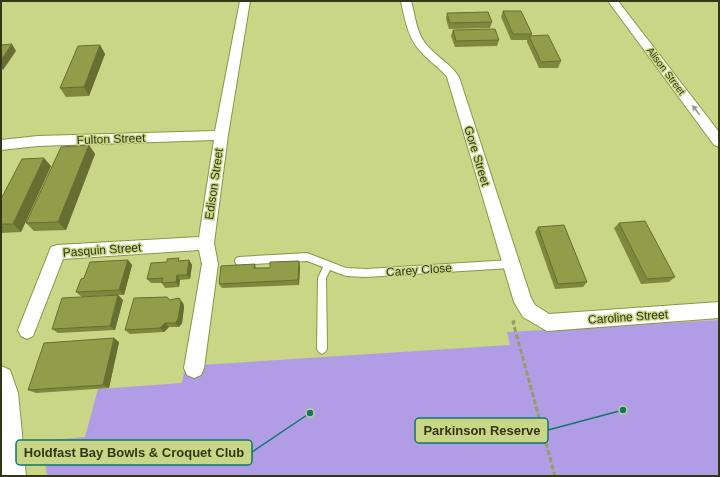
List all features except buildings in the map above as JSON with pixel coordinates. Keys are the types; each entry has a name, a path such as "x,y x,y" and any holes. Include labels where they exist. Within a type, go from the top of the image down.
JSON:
{"main road":[{"path":"1,378 4,394 7,459"}],"street":[{"name":"Edison Street","path":"194,368 210,264 206,243 221,135 245,1"},
{"name":"Gore Street","path":"406,1 416,38 423,48 446,66 453,77 523,302 534,315"},
{"name":"Alison Street","path":"613,1 714,127 719,142"},
{"name":"Fulton Street","path":"1,145 38,141 221,135"},
{"name":"Pasquin Street","path":"27,330 57,252 206,243"},
{"name":"Caroline Street","path":"534,315 547,323 719,310"}],"lane":[{"name":"Carey Close","path":"239,261 307,257 346,272 366,273 511,264"},
{"path":"322,349 322,278 328,266"}],"path":[{"path":"534,315 513,322 555,476"}],"shaded area":[{"path":"719,320 719,476 47,476 43,441 85,437 98,389 182,383 185,366 510,345 507,332"}],"place":[{"name":"Parkinson Reserve","path":"623,410"},
{"name":"Holdfast Bay Bowls & Croquet Club","path":"310,413"}]}
